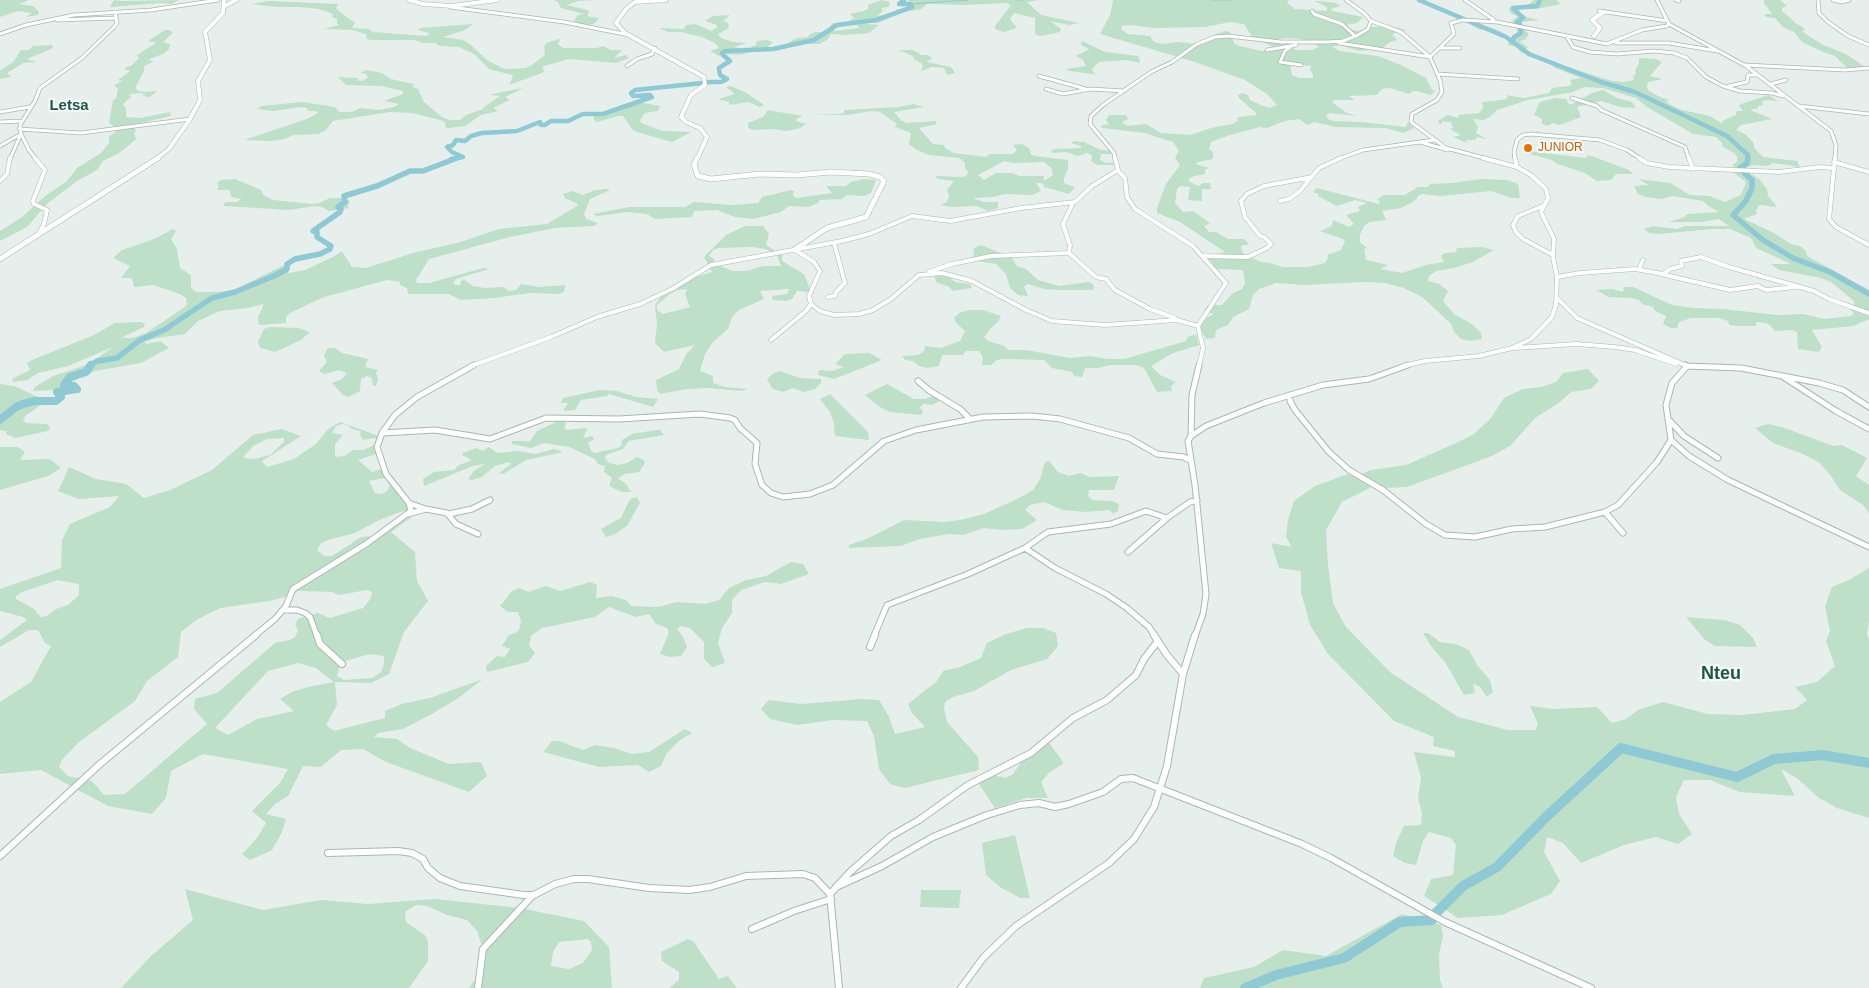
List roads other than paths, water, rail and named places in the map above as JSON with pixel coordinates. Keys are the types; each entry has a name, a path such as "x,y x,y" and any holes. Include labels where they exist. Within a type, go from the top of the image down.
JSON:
{"street":[{"path":"0,34 44,21 83,13 151,10 218,0"},
{"path":"0,259 150,164 169,148 190,119 200,100 198,81 210,60 206,32 223,13 224,0"},
{"path":"224,6 236,0"},
{"path":"409,0 506,16 564,22 631,36"},
{"path":"446,6 454,0"},
{"path":"446,6 497,0"},
{"path":"666,0 637,2 626,9 616,23 620,30 704,77 705,85 691,95 681,117 684,121 700,128 707,138 694,165 698,176 711,179 760,174 797,175 831,172 869,174 883,179 882,187 866,217 827,228 794,250"},
{"path":"1346,0 1371,21 1401,32 1430,57 1443,89 1440,97 1435,102 1412,114 1410,119 1434,140 1452,151"},
{"path":"1465,0 1489,20"},
{"path":"1657,0 1669,22"},
{"path":"1818,0 1819,13 1828,22 1848,36 1869,45"},
{"path":"1833,0 1842,2 1849,0"},
{"path":"1312,11 1314,14 1342,24 1355,36"},
{"path":"38,235 44,224 47,210 33,200 45,170 29,150 19,128 35,101 40,88 86,54 114,27 117,23 115,12"},
{"path":"1594,36 1600,28 1592,20 1601,12 1669,22 1724,52 1770,84 1796,106 1831,131 1836,145 1829,221 1869,245"},
{"path":"44,21 115,18"},
{"path":"1328,42 1362,45 1392,53 1430,57 1454,34 1451,22 1489,20 1599,43 1669,43 1724,52"},
{"path":"1198,326 1226,285 1224,280 1203,256 1187,242 1135,209 1127,197 1125,178 1118,171 1114,153 1095,133 1089,121 1097,110 1151,72 1174,60 1197,44 1215,37 1225,36 1281,42 1343,41 1366,31 1371,21"},
{"path":"1613,43 1642,30 1669,22"},
{"path":"1567,37 1573,47 1590,52 1617,54 1660,51 1674,53 1692,62 1706,77 1726,87 1743,91 1772,93 1786,97"},
{"path":"1267,50 1313,42"},
{"path":"1292,45 1285,51 1280,62 1301,65"},
{"path":"627,66 637,58 652,54 655,48"},
{"path":"1441,48 1460,48"},
{"path":"1744,65 1845,70 1869,68"},
{"path":"1438,74 1518,79"},
{"path":"1726,87 1744,84 1749,81 1748,75 1757,75"},
{"path":"1039,76 1088,89 1124,91"},
{"path":"1770,84 1786,80"},
{"path":"1046,89 1063,94 1088,89"},
{"path":"1572,98 1598,106 1602,110 1684,147 1693,169"},
{"path":"1796,106 1869,114"},
{"path":"0,112 30,107"},
{"path":"19,128 81,133 190,119"},
{"path":"0,122 22,121"},
{"path":"0,146 21,134"},
{"path":"0,181 7,174 8,163 21,134"},
{"path":"1517,167 1514,152 1516,140 1522,135 1531,134 1574,139 1595,139 1627,150 1647,163 1669,168 1779,172 1820,167 1833,168"},
{"path":"1280,201 1289,199 1299,192 1325,164 1357,152 1434,140"},
{"path":"1420,142 1438,149 1517,167 1536,179 1546,190 1548,198 1541,212 1554,239 1553,255 1557,277 1555,311 1548,322 1531,339 1512,348"},
{"path":"1834,162 1869,172"},
{"path":"1070,253 1070,245 1063,224 1073,203 1092,186 1118,171"},
{"path":"1203,256 1248,257 1267,248 1271,244 1264,237 1260,236 1245,217 1241,201 1252,191 1272,184 1312,177"},
{"path":"408,514 412,508 386,474 377,446 382,433 404,406 465,369 551,337 597,317 640,304 678,286 711,264 834,243 868,234 914,216 954,221 1020,208 1073,203"},
{"path":"1543,206 1518,216 1513,225 1516,232 1523,239 1553,255"},
{"path":"828,296 835,296 836,292 845,283 834,243"},
{"path":"794,250 819,268 820,275 809,296 811,304 820,310 834,315 866,312 887,302 914,278 935,269 991,256 1070,253 1096,277 1106,279 1115,290 1150,309 1198,326"},
{"path":"1659,274 1682,266 1681,261 1701,256 1729,267 1801,287 1829,300 1869,313"},
{"path":"1639,269 1643,260"},
{"path":"1557,277 1580,273 1639,269 1730,290 1758,286 1769,290 1801,287"},
{"path":"928,272 954,275 972,281 1026,310 1052,321 1105,325 1177,320"},
{"path":"1556,298 1577,318 1687,366"},
{"path":"771,340 806,311 811,304"},
{"path":"1191,436 1192,395 1203,348 1203,340 1198,326"},
{"path":"961,988 983,958 1016,926 1108,863 1134,839 1154,808 1161,788 1183,674 1203,614 1206,594 1197,500 1188,441 1191,436 1206,426 1323,385 1369,379 1400,367 1425,361 1479,356 1512,348 1576,344 1619,347 1687,366 1740,368 1779,374 1834,387 1869,408"},
{"path":"1290,395 1290,401 1294,410 1329,452 1349,470 1383,490 1426,524 1445,534 1459,537 1475,537 1512,529 1545,527 1605,512 1618,505 1657,462 1671,440 1666,405 1672,383 1687,366"},
{"path":"1779,374 1836,411 1869,429"},
{"path":"918,381 930,391 960,409 970,418"},
{"path":"382,433 435,430 490,439 546,418 619,419 700,414 724,417 735,420 740,428 755,440 757,472 766,490 777,496 791,497 810,494 833,485 884,441 916,430 970,418 994,416 1060,419 1129,438 1157,454 1191,460"},
{"path":"1668,418 1684,436 1718,458"},
{"path":"1671,440 1689,456 1728,480 1869,547"},
{"path":"409,503 449,514 472,509 490,500"},
{"path":"1128,552 1167,518 1190,502 1197,500"},
{"path":"0,856 100,764 283,610 290,592 296,586 366,544 408,514 426,509"},
{"path":"870,647 887,605 968,574 1025,548 1048,532 1111,524 1146,511 1167,518"},
{"path":"1605,512 1624,533"},
{"path":"449,514 456,524 478,534"},
{"path":"1025,548 1055,568 1127,608 1143,620 1183,674"},
{"path":"283,610 297,610 310,617 320,644 342,664"},
{"path":"839,988 831,896 836,887 891,836 919,820 968,785 1031,753 1074,718 1107,700 1136,675 1144,659 1158,641"},
{"path":"836,887 882,866 933,837 1004,809 1033,803 1052,807 1070,804 1103,792 1117,780 1127,778 1161,788 1302,844 1331,858 1445,922 1591,988"},
{"path":"328,853 398,851 412,853 423,859 428,868 440,878 460,886 480,890 534,894"},
{"path":"478,988 483,949 534,894 554,884 574,879 588,879 680,890 710,887 746,876 803,874 815,878 831,896"},
{"path":"752,929 831,896"}],"waterway":[{"path":"706,82 721,82 727,79 720,75 719,68 730,61 723,55 722,53 725,51 773,49 814,40 837,25 876,20 912,7 910,4 899,4 904,0"},
{"path":"910,4 968,0"},
{"path":"1017,0 1023,0"},
{"path":"1212,0 1230,0"},
{"path":"1419,0 1506,37 1529,54 1601,82 1635,92 1727,136 1748,155 1747,159"},
{"path":"1513,41 1514,37 1521,33 1520,24 1517,22 1523,18 1513,8 1537,6 1540,0"},
{"path":"457,158 463,157 452,152 447,147 453,145 456,140 465,141 471,136 482,133 517,131 540,122 541,125 545,125 551,121 568,121 583,114 603,114 652,97 650,95 633,96 631,93 635,90 703,83"},
{"path":"89,366 97,361 117,358 140,340 164,330 212,298 235,292 274,276 287,269 287,264 295,259 320,254 330,249 331,246 317,237 317,232 313,231 340,212 341,209 338,207 345,202 344,196 377,186 410,171 423,171 457,158"},
{"path":"451,159 457,158"},
{"path":"1740,168 1747,163 1748,158"},
{"path":"1741,170 1752,180 1752,188 1746,201 1733,215 1763,240 1793,258 1830,272 1869,294"},
{"path":"0,420 16,407 23,404 35,401 56,401 61,397 57,392 77,389 74,386 64,385 70,377 86,372 91,365"},
{"path":"1436,913 1463,886 1497,867 1546,817 1621,748 1737,777 1774,759 1823,755 1869,763"},
{"path":"1245,988 1276,975 1344,958 1400,922 1432,920"}],"place":[{"name":"JUNIOR","path":"1528,148"}],"district":[{"name":"Letsa","path":"69,106"},
{"name":"Nteu","path":"1721,674"}]}
